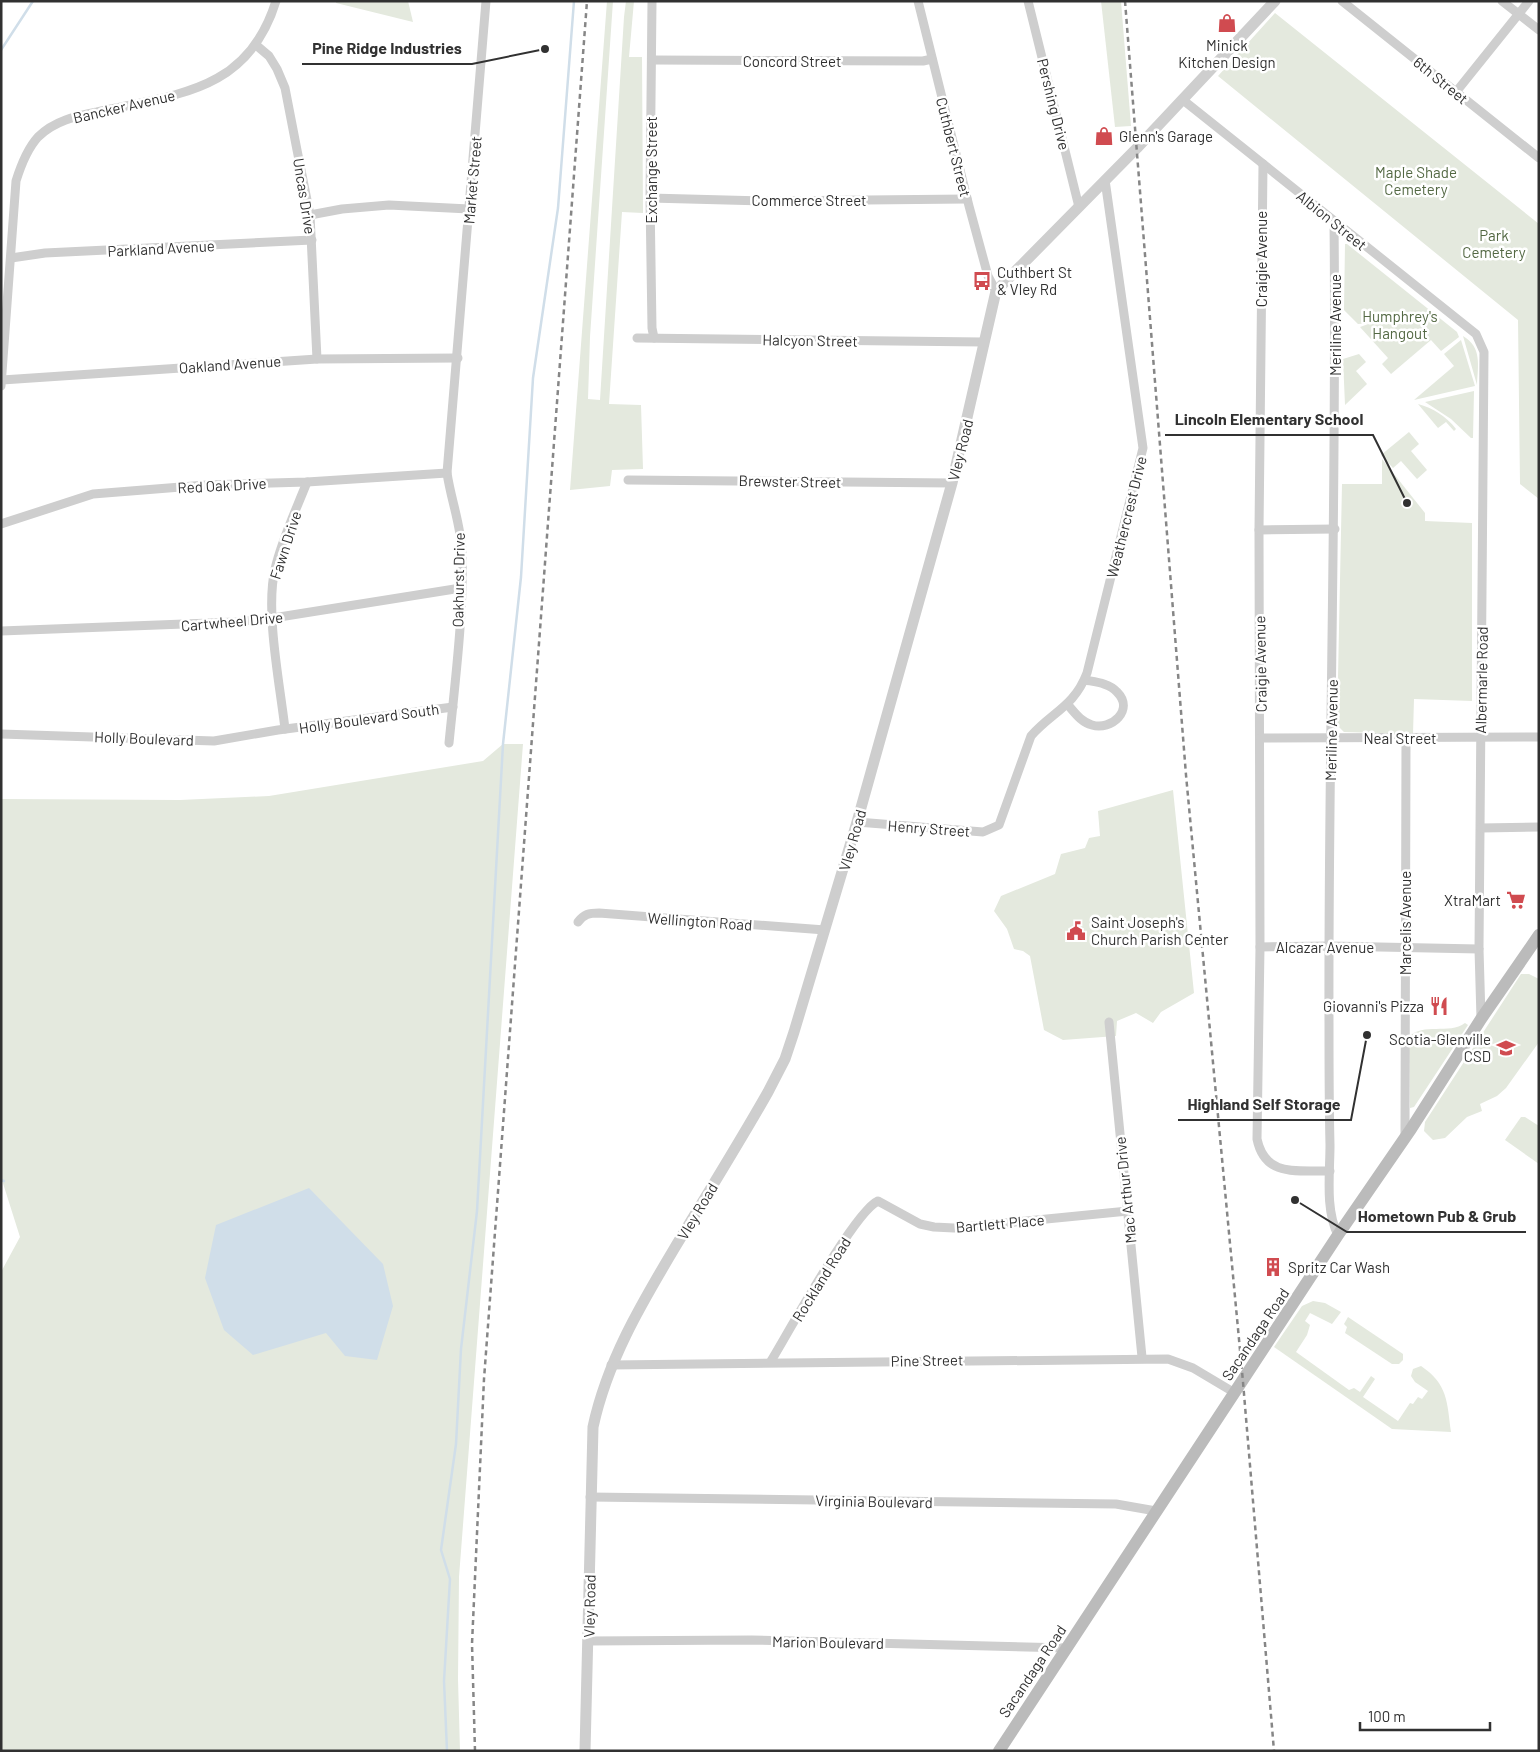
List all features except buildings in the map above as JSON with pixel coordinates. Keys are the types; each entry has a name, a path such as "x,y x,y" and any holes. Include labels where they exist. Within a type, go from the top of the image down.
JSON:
{"main road":[{"name":"Sacandaga Road","path":"998,1751 1068,1648 1156,1511 1405,1137 1481,1019 1539,935"}],"street":[{"name":"Bancker Avenue","path":"1,386 16,181 21,164 39,136 65,119 204,86 232,70 256,45 266,28 276,1"},
{"name":"Market Street","path":"458,358 486,1"},
{"name":"Exchange Street","path":"652,1 650,198 654,338"},
{"name":"Cuthbert Street","path":"918,1 967,199 988,276 996,291"},
{"name":"Pershing Drive","path":"1028,1 1079,207"},
{"path":"996,291 1183,100 1275,1"},
{"name":"6th Street","path":"1342,1 1539,158"},
{"path":"1502,1 1539,30"},
{"path":"1456,92 1529,1"},
{"name":"Uncas Drive","path":"256,45 269,56 285,88 310,215 317,359"},
{"name":"Concord Street","path":"652,60 923,61 932,59"},
{"name":"Albion Street","path":"1183,100 1476,334 1481,341"},
{"name":"Craigie Avenue","path":"1262,164 1259,530 1261,738 1260,947 1257,1139 1261,1154 1266,1162 1284,1170 1330,1172"},
{"name":"Weathercrest Drive","path":"999,825 1031,736 1038,728 1068,705 1085,680 1144,448 1105,180"},
{"name":"Commerce Street","path":"650,198 766,201 967,199"},
{"path":"310,215 342,209 389,205 469,209"},
{"name":"Meriline Avenue","path":"1334,222 1335,529 1330,737 1329,946 1330,1172 1332,1223 1338,1235"},
{"name":"Parkland Avenue","path":"11,258 45,253 312,240"},
{"name":"Vley Road","path":"586,1751 590,1497 593,1428 600,1395 612,1365 648,1293 756,1113 785,1059 857,822 952,483 996,291"},
{"name":"Halcyon Street","path":"637,338 983,342"},
{"name":"Albermarle Road","path":"1481,341 1484,362 1479,949 1481,1019"},
{"name":"Oakland Avenue","path":"2,380 317,359 458,358"},
{"name":"Oakhurst Drive","path":"449,744 462,552 459,524 448,473 458,358"},
{"name":"Red Oak Drive","path":"1,524 93,494 211,485 307,482 448,473"},
{"name":"Brewster Street","path":"628,480 952,483"},
{"name":"Fawn Drive","path":"285,729 272,618 272,585 275,568 307,482"},
{"path":"1259,530 1335,529"},
{"name":"Cartwheel Drive","path":"1,631 195,625 272,618 461,588"},
{"path":"1068,705 1082,720 1092,725 1104,726 1115,722 1121,716 1122,700 1117,692 1104,684 1085,680"},
{"name":"Holly Boulevard South","path":"285,729 453,707"},
{"name":"Holly Boulevard","path":"1,734 214,741 285,729"},
{"name":"Neal Street","path":"1261,738 1539,737"},
{"name":"Marcelis Avenue","path":"1405,1137 1406,738"},
{"name":"Henry Street","path":"857,822 983,832 999,825"},
{"path":"1481,828 1539,827"},
{"name":"Wellington Road","path":"578,922 590,913 824,930"},
{"name":"Alcazar Avenue","path":"1260,947 1329,946 1479,949"},
{"name":"Mac Arthur Drive","path":"1109,1022 1142,1357"},
{"name":"Bartlett Place","path":"878,1201 920,1224 954,1228 1128,1211"},
{"name":"Rockland Road","path":"771,1361 843,1242 871,1204 878,1201"},
{"name":"Pine Street","path":"612,1365 771,1361 1142,1357 1168,1359 1193,1368 1235,1393"},
{"name":"Virginia Boulevard","path":"590,1497 1116,1504 1156,1511"},
{"name":"Marion Boulevard","path":"588,1641 752,1640 1068,1648"}],"green space":[{"path":"336,1 408,1 413,22 336,3"},
{"path":"607,1 613,1 590,337 588,399 600,400 624,17 626,1 634,1 629,57 642,57 643,213 622,212 609,404 641,405 643,469 612,470 610,486 570,490"},
{"path":"1101,1 1121,1 1131,126 1115,127"},
{"name":"Maple Shade Cemetery","path":"1275,13 1539,224 1539,499 1520,484 1518,320 1218,76"},
{"name":"Humphrey's Hangout","path":"1345,244 1457,332 1459,337 1441,351 1431,340 1391,374 1382,364 1388,358 1360,327 1371,323 1358,324 1344,310"},
{"path":"1463,336 1473,345 1478,357 1477,385"},
{"path":"1461,340 1475,386 1414,400 1454,366 1444,354"},
{"path":"1359,354 1366,362 1356,371 1367,384 1345,405 1343,359"},
{"path":"1474,391 1473,438 1451,419 1425,402"},
{"path":"1418,404 1439,413 1456,429 1454,431 1446,422 1438,428"},
{"path":"1409,432 1419,444 1411,451 1427,470 1417,479 1401,461 1393,468 1381,455"},
{"path":"1382,459 1425,513 1425,521 1472,523 1472,701 1414,699 1413,734 1344,732 1337,725 1342,484 1382,484"},
{"path":"503,744 523,744 459,1577 458,1679 460,1751 1,1751 1,1272 20,1237 1,1177 1,799 180,800 269,796 483,761"},
{"path":"1173,790 1194,993 1161,1012 1153,1023 1136,1013 1117,1021 1116,1036 1063,1040 1044,1030 1030,956 1023,951 1014,949 1007,929 994,911 1001,896 1055,874 1061,854 1085,848 1089,838 1100,836 1098,811"},
{"path":"1521,974 1529,974 1539,979 1539,1042 1506,1088 1497,1096 1480,1104 1482,1111 1467,1117 1445,1138 1433,1140 1424,1131 1425,1122"},
{"path":"1465,1023 1468,1025 1414,1107 1410,1108 1409,1037 1421,1030 1451,1028"},
{"path":"1521,1117 1525,1117 1539,1126 1539,1164 1505,1140"},
{"path":"1313,1301 1325,1303 1341,1312 1332,1324 1310,1313 1305,1321 1310,1325 1307,1335 1296,1352 1349,1390 1354,1388 1360,1392 1371,1376 1375,1379 1363,1397 1398,1421 1410,1403 1413,1404 1418,1397 1422,1399 1428,1391 1415,1382 1411,1376 1413,1369 1421,1366 1437,1380 1445,1395 1451,1432 1392,1429 1274,1347 1302,1306"},
{"path":"1348,1317 1403,1354 1403,1360 1399,1364 1392,1364 1345,1333 1347,1327 1344,1324"}],"shaded area":[{"path":"309,1188 383,1264 393,1306 377,1360 345,1356 326,1333 253,1355 224,1330 205,1278 216,1225"}],"waterway":[{"path":"1,50 33,1"},
{"path":"447,1751 444,1681 450,1579 441,1550 456,1444 461,1349 477,1211 503,744 521,577 533,378 558,208 574,1"}],"railway":[{"path":"475,1751 472,1644 484,1379 587,1"},
{"path":"1125,1 1186,775 1243,1382 1274,1751"}],"place":[{"name":"Minick Kitchen Design","path":"1227,23"},
{"name":"Pine Ridge Industries","path":"545,49"},
{"name":"Glenn's Garage","path":"1104,136"},
{"name":"Cuthbert St & Vley Rd","path":"982,281"},
{"name":"Lincoln Elementary School","path":"1407,503"},
{"name":"XtraMart","path":"1516,900"},
{"name":"Saint Joseph's Church Parish Center","path":"1076,931"},
{"name":"Giovanni's Pizza","path":"1439,1006"},
{"name":"Highland Self Storage","path":"1367,1035"},
{"name":"Scotia-Glenville CSD","path":"1506,1048"},
{"name":"Hometown Pub & Grub","path":"1295,1200"},
{"name":"Spritz Car Wash","path":"1273,1267"}],"park label":[{"name":"Park Cemetery","path":"1494,244"}]}
